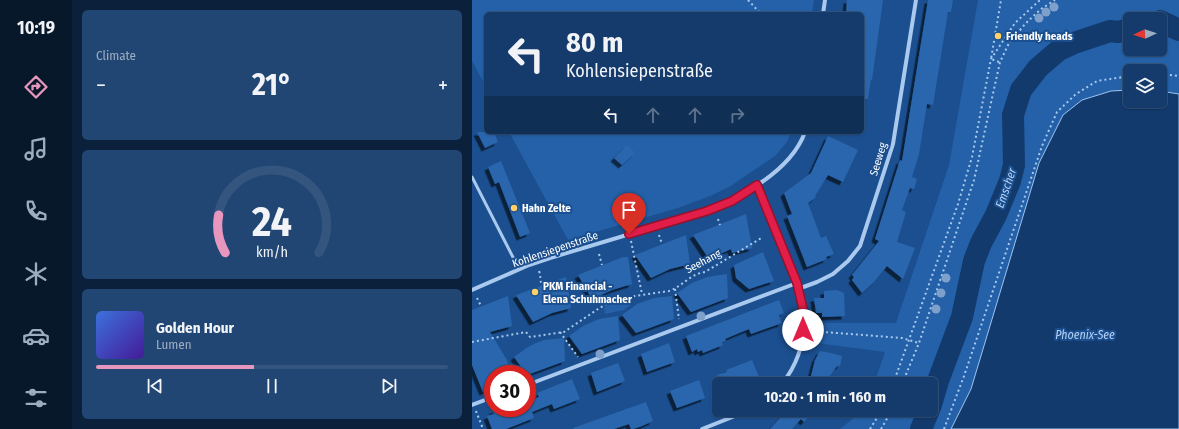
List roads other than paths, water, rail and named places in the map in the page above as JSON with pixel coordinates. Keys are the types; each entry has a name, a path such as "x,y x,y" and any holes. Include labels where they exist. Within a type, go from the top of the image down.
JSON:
{"street":[{"path":"823,12 825,0"},
{"name":"Seeweg","path":"798,288 817,282 833,274 848,261 860,246 893,144 916,0"},
{"name":"Kohlensiepenstraße","path":"472,290 519,269 550,258 707,211 732,201 783,166 797,150 805,134"},
{"path":"757,185 797,283 803,309 804,320 801,343 793,369 787,377"},
{"path":"536,382 797,283"},
{"path":"472,404 484,400"},
{"path":"702,429 732,417"}],"lane":[{"path":"472,177 519,269"}],"water":[{"name":"Phoenix-See","path":"1123,90 1123,108 1167,108 1167,92 1179,94 1179,429 951,429 971,389 1039,163 1063,115 1082,100 1111,91"}],"waterway":[{"name":"Emscher","path":"1167,24 1179,30"},
{"name":"Emscher","path":"938,381 962,317 974,261 1010,181 1014,165 1013,115 1021,90 1038,68 1059,50 1074,43 1110,31 1123,31"},
{"name":"Emscher","path":"921,429 926,417"}],"place":[{"name":"Friendly heads","path":"998,36"},
{"name":"Hahn Zelte","path":"514,208"},
{"name":"PKM Financial - Elena Schuhmacher","path":"535,292"}]}
